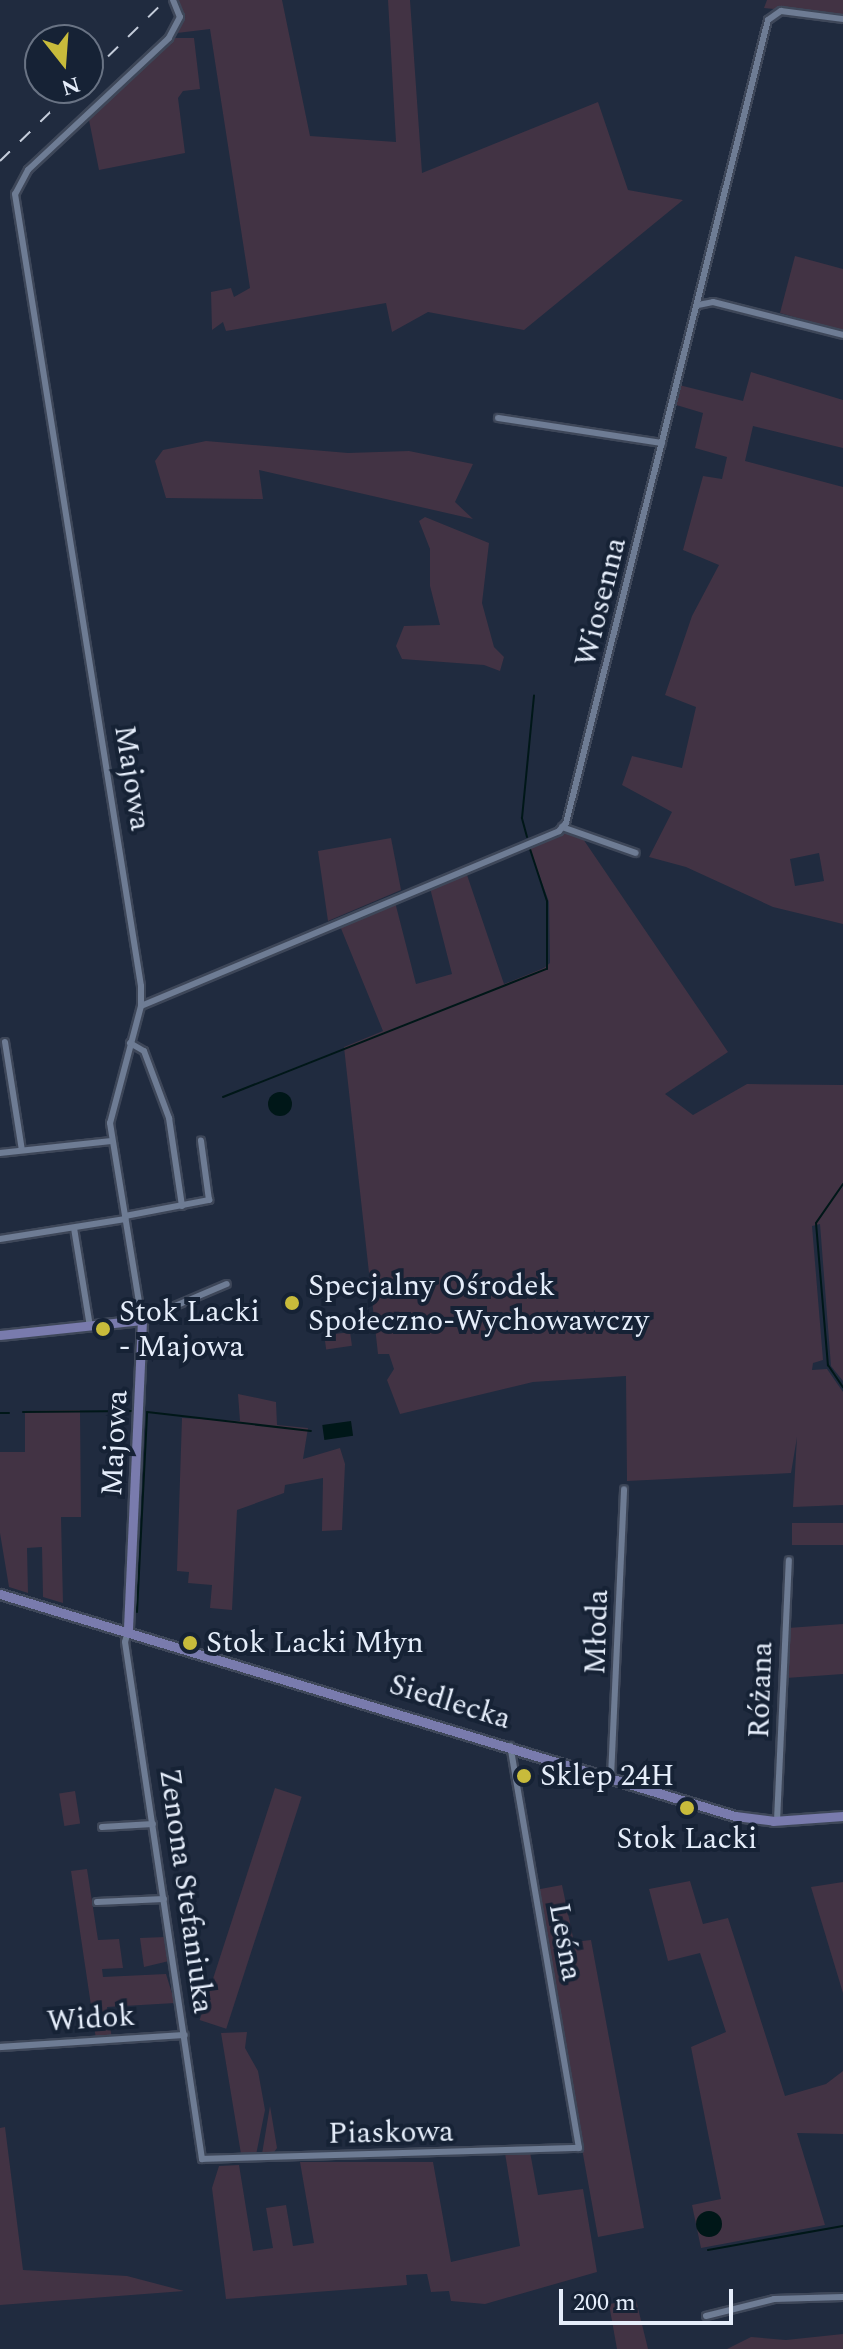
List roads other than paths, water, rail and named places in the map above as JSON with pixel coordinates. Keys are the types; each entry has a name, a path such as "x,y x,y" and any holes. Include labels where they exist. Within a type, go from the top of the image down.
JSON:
{"main road":[{"path":"0,1335 142,1320"},
{"name":"Majowa","path":"128,1631 142,1320"},
{"name":"Siedlecka","path":"0,1594 510,1745 735,1816 777,1821 843,1816"}],"street":[{"name":"Majowa","path":"142,1320 111,1141 114,1102 141,1006 15,194 28,170 169,38 180,17 173,0"},
{"name":"Wiosenna","path":"562,827 570,813 768,20 781,11 843,19"},
{"path":"698,305 713,302 843,335"},
{"path":"498,418 662,443"},
{"path":"141,1006 562,827 636,853"},
{"path":"5,1042 22,1150"},
{"path":"130,1043 144,1051 169,1118 182,1206"},
{"path":"0,1153 111,1141"},
{"path":"0,1239 74,1228 209,1200 201,1141"},
{"path":"74,1228 90,1327"},
{"path":"142,1320 227,1284"},
{"name":"Młoda","path":"611,1777 624,1489"},
{"name":"Różana","path":"777,1821 789,1560"},
{"name":"Zenona Stefaniuka","path":"128,1631 125,1642 202,2159"},
{"name":"Leśna","path":"510,1745 579,2148"},
{"path":"102,1827 153,1824"},
{"path":"97,1902 164,1899"},
{"name":"Widok","path":"0,2047 185,2035"},
{"name":"Piaskowa","path":"202,2159 579,2148"},
{"path":"706,2316 774,2299 843,2297"}],"waterway":[{"path":"527,837 522,818 534,696"},
{"path":"223,1097 547,969 547,901 530,849"},
{"path":"843,1184 816,1223 828,1365 843,1387"},
{"path":"23,1412 134,1411"},
{"path":"137,1612 147,1412 311,1431"},
{"path":"0,1413 9,1413"},
{"path":"708,2250 843,2226"}],"railway":[{"path":"104,60 166,0"},
{"path":"0,161 59,104"}],"place":[{"name":"Specjalny Ośrodek Społeczno-Wychowawczy","path":"292,1303"},
{"name":"Stok Lacki - Majowa","path":"103,1329"},
{"name":"Stok Lacki Młyn","path":"190,1643"},
{"name":"Sklep 24H","path":"524,1776"},
{"name":"Stok Lacki","path":"687,1808"}]}
